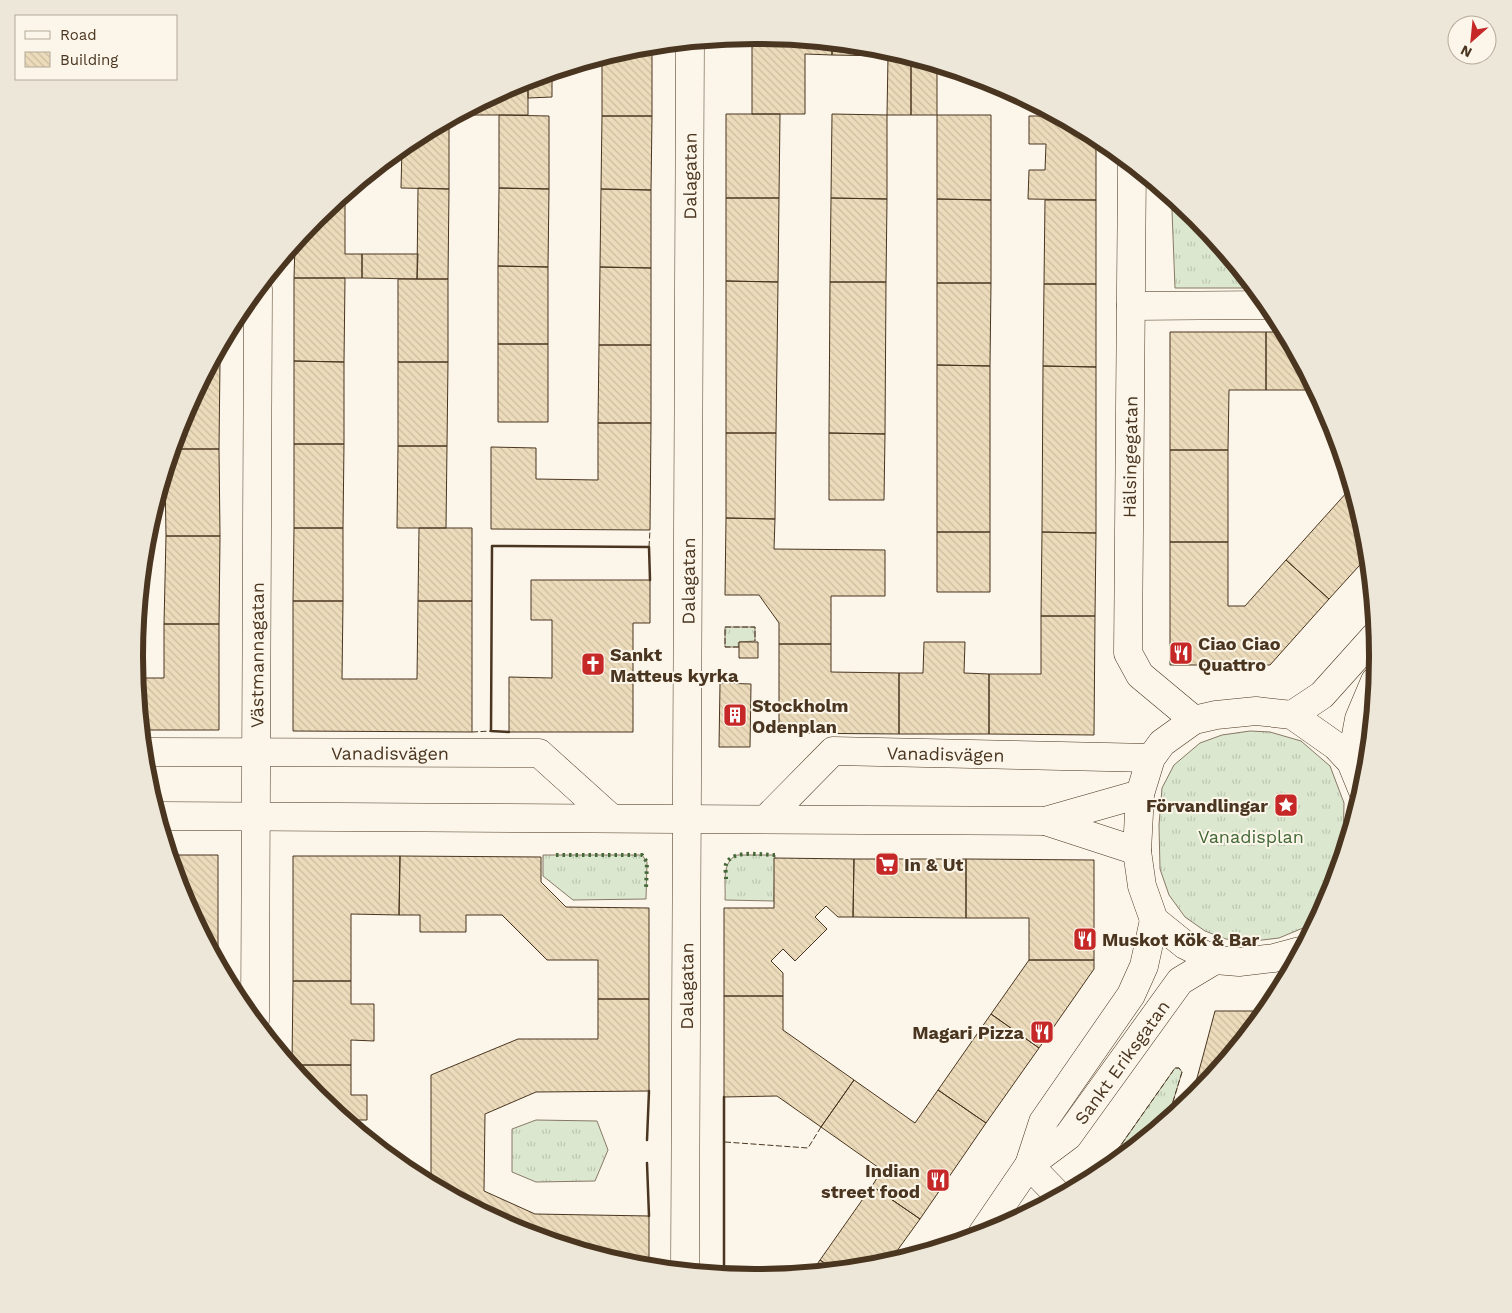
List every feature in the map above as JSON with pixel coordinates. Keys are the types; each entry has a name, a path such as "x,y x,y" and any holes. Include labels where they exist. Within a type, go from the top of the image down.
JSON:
{"street":[{"name":"Dalagatan","path":"685,1265 690,48"},
{"name":"Hälsingegatan","path":"1132,172 1128,653 1140,675 1194,720"},
{"name":"Västmannagatan","path":"255,1009 258,300"},
{"path":"1131,306 1257,305"},
{"path":"1292,715 1322,695 1368,644"},
{"path":"1351,762 1359,720 1367,701"},
{"path":"1284,960 1239,962 1215,960 1184,944 1154,920 1142,886 1136,851 1140,794 1151,758 1162,743 1194,720 1216,715 1256,711 1292,715 1336,746 1351,762 1357,776"},
{"name":"Vanadisvägen","path":"766,819 833,751 1151,758"},
{"name":"Vanadisvägen","path":"151,752 539,753 612,818"},
{"path":"164,816 1045,821 1140,794"},
{"path":"1045,821 1136,851"},
{"name":"Sankt Eriksgatan","path":"989,1223 1029,1165 1043,1122 1131,995 1144,966 1154,920"},
{"name":"Sankt Eriksgatan","path":"1029,1165 1068,1136 1180,981 1215,960"},
{"path":"1029,1165 1054,1191"}],"green space":[{"path":"1172,210 1175,210 1189,223 1217,252 1245,288 1175,288"},
{"path":"725,627 755,627 755,641 739,642 739,647 725,647"},
{"name":"Vanadisplan","path":"1250,731 1270,732 1301,741 1330,766 1344,803 1343,829 1322,891 1307,925 1279,938 1254,941 1226,939 1205,931 1185,917 1169,895 1160,869 1159,825 1162,788 1174,765 1200,743 1222,735"},
{"path":"543,855 642,855 647,862 646,899 573,900 543,876"},
{"path":"737,855 775,855 774,901 725,900 726,868 732,858"},
{"path":"1175,1068 1179,1068 1182,1072 1172,1106 1116,1152"},
{"path":"536,1120 597,1121 608,1150 595,1181 536,1182 512,1172 512,1129"}],"building":[{"path":"752,44 796,45 832,49 832,55 805,54 805,114 752,114"},
{"path":"832,49 875,56 832,55"},
{"path":"652,53 652,116 602,116 602,64"},
{"path":"888,59 911,64 911,115 887,115"},
{"path":"911,64 937,71 937,115 911,115"},
{"path":"552,79 552,97 528,98 528,88"},
{"path":"528,88 528,115 473,115 485,107"},
{"path":"726,114 780,114 779,198 726,198"},
{"path":"832,114 887,115 887,199 831,198"},
{"path":"499,115 549,116 549,189 499,188"},
{"path":"937,115 991,115 991,200 937,199"},
{"path":"602,116 652,116 651,190 601,189"},
{"path":"1029,116 1044,116 1096,147 1096,200 1028,199 1029,170 1045,170 1046,144 1029,144"},
{"path":"449,127 449,189 401,188 402,157"},
{"path":"418,188 449,189 448,279 417,279"},
{"path":"499,188 549,189 548,267 498,266"},
{"path":"601,189 651,190 651,268 600,267"},
{"path":"726,198 779,198 778,282 726,281"},
{"path":"831,198 887,199 886,282 830,282"},
{"path":"937,199 991,200 991,283 937,283"},
{"path":"1045,200 1096,200 1096,284 1044,284"},
{"path":"345,203 345,254 362,254 362,278 294,278 295,252"},
{"path":"362,254 418,254 417,279 362,278"},
{"path":"498,266 548,267 548,344 498,344"},
{"path":"600,267 651,268 651,345 599,345"},
{"path":"294,278 345,278 344,362 294,361"},
{"path":"398,279 448,279 448,362 398,362"},
{"path":"726,281 778,282 776,433 726,433"},
{"path":"830,282 886,282 885,434 829,433"},
{"path":"937,283 991,283 990,366 937,365"},
{"path":"1044,284 1096,284 1096,367 1043,366"},
{"path":"1170,332 1266,332 1266,390 1229,390 1228,450 1170,450"},
{"path":"1266,332 1275,332 1308,390 1266,390"},
{"path":"498,344 548,344 548,422 498,422"},
{"path":"599,345 651,345 651,423 598,423"},
{"path":"220,361 219,449 180,449 206,385"},
{"path":"294,361 344,362 344,444 294,444"},
{"path":"398,362 448,362 447,446 398,446"},
{"path":"937,365 990,366 990,532 937,532"},
{"path":"1043,366 1096,367 1096,533 1042,532"},
{"path":"598,423 651,423 650,530 491,529 491,447 536,448 536,479 598,480"},
{"path":"726,433 776,433 775,519 726,518"},
{"path":"829,433 885,434 884,500 829,500"},
{"path":"294,444 344,444 343,528 294,528"},
{"path":"398,446 447,446 446,528 397,528"},
{"path":"180,449 219,449 220,536 166,536 165,494"},
{"path":"1170,450 1228,450 1228,542 1170,542"},
{"path":"1346,493 1362,563 1329,599 1286,560"},
{"path":"726,518 775,519 774,549 885,550 885,596 831,596 831,644 779,644 779,623 759,595 725,595"},
{"path":"294,528 343,528 343,601 293,601"},
{"path":"419,528 472,528 472,601 418,601"},
{"path":"937,532 990,532 990,592 937,592"},
{"path":"1042,532 1096,533 1095,616 1041,616"},
{"path":"166,536 220,536 219,624 164,624"},
{"path":"1170,542 1228,542 1228,606 1245,606 1286,560 1329,599 1270,665 1170,665"},
{"name":"Sankt Matteus kyrka","path":"531,580 650,580 650,623 633,623 633,732 509,732 509,677 552,678 552,620 531,620"},
{"path":"293,601 343,601 342,679 417,679 418,601 472,601 472,732 293,731"},
{"path":"1041,616 1095,616 1094,735 989,734 989,674 1041,674"},
{"path":"164,624 219,624 219,730 148,730 144,678 164,678"},
{"path":"739,642 758,642 758,658 739,658"},
{"path":"924,642 965,642 964,673 989,674 989,734 899,734 899,673 923,673"},
{"path":"779,644 831,644 831,672 899,673 899,734 779,733"},
{"name":"Stockholm Odenplan","path":"720,683 751,684 750,747 719,747"},
{"path":"177,855 218,855 218,950 206,928"},
{"path":"293,856 400,856 399,915 351,914 351,981 293,981"},
{"path":"400,856 541,857 541,882 566,907 649,908 649,999 598,999 598,960 547,960 502,915 466,915 466,932 420,932 420,915 399,915"},
{"path":"774,858 854,859 853,917 838,917 826,906 815,917 827,929 795,961 783,949 771,961 783,973 783,996 724,996 724,908 774,908"},
{"path":"854,859 966,859 966,918 853,917"},
{"path":"966,859 1094,860 1094,960 1029,960 1029,918 966,918"},
{"path":"1029,960 1094,960 1094,969 1039,1048 991,1014"},
{"path":"293,981 351,981 351,1004 374,1004 374,1041 351,1040 351,1065 299,1065 292,1057"},
{"path":"724,996 783,996 783,1030 854,1080 821,1127 777,1096 724,1097"},
{"path":"598,999 649,999 649,1091 536,1092 485,1114 484,1191 535,1214 649,1216 649,1259 597,1248 559,1237 522,1223 485,1206 431,1175 431,1075 518,1039 598,1039"},
{"path":"1215,1011 1255,1011 1217,1061 1196,1083"},
{"path":"991,1014 1039,1048 986,1123 938,1090"},
{"path":"299,1065 351,1065 351,1095 367,1095 367,1120 356,1120"},
{"path":"854,1080 915,1123 938,1090 986,1123 920,1219 872,1186 882,1170 821,1127"},
{"path":"872,1186 920,1219 896,1252 836,1264 827,1265 820,1260"},
{"path":"820,1260 827,1265 816,1266"}],"hedge":[{"path":"726,879 726,864 734,856 748,854 775,855"},
{"path":"556,855 642,855 647,862 646,889"}],"fence":[{"path":"649,547 650,530"},
{"path":"739,647 725,647 725,627 755,627 755,641"},
{"path":"472,732 491,731"},
{"path":"1116,1152 1175,1068 1179,1068 1182,1072 1172,1106"},
{"path":"725,1142 808,1148 821,1127"}],"wall":[{"path":"509,732 491,731 492,546 649,547 650,580"},
{"path":"647,1140 649,1091"},
{"path":"724,1097 724,1268"},
{"path":"647,1163 649,1216"}],"place":[{"name":"Ciao Ciao Quattro","path":"1181,653"},
{"name":"Sankt Matteus kyrka","path":"593,664"},
{"name":"Stockholm Odenplan","path":"735,715"},
{"name":"Förvandlingar","path":"1286,805"},
{"name":"In & Ut","path":"887,864"},
{"name":"Muskot Kök & Bar","path":"1085,939"},
{"name":"Magari Pizza","path":"1042,1032"},
{"name":"Indian street food","path":"938,1180"}]}
